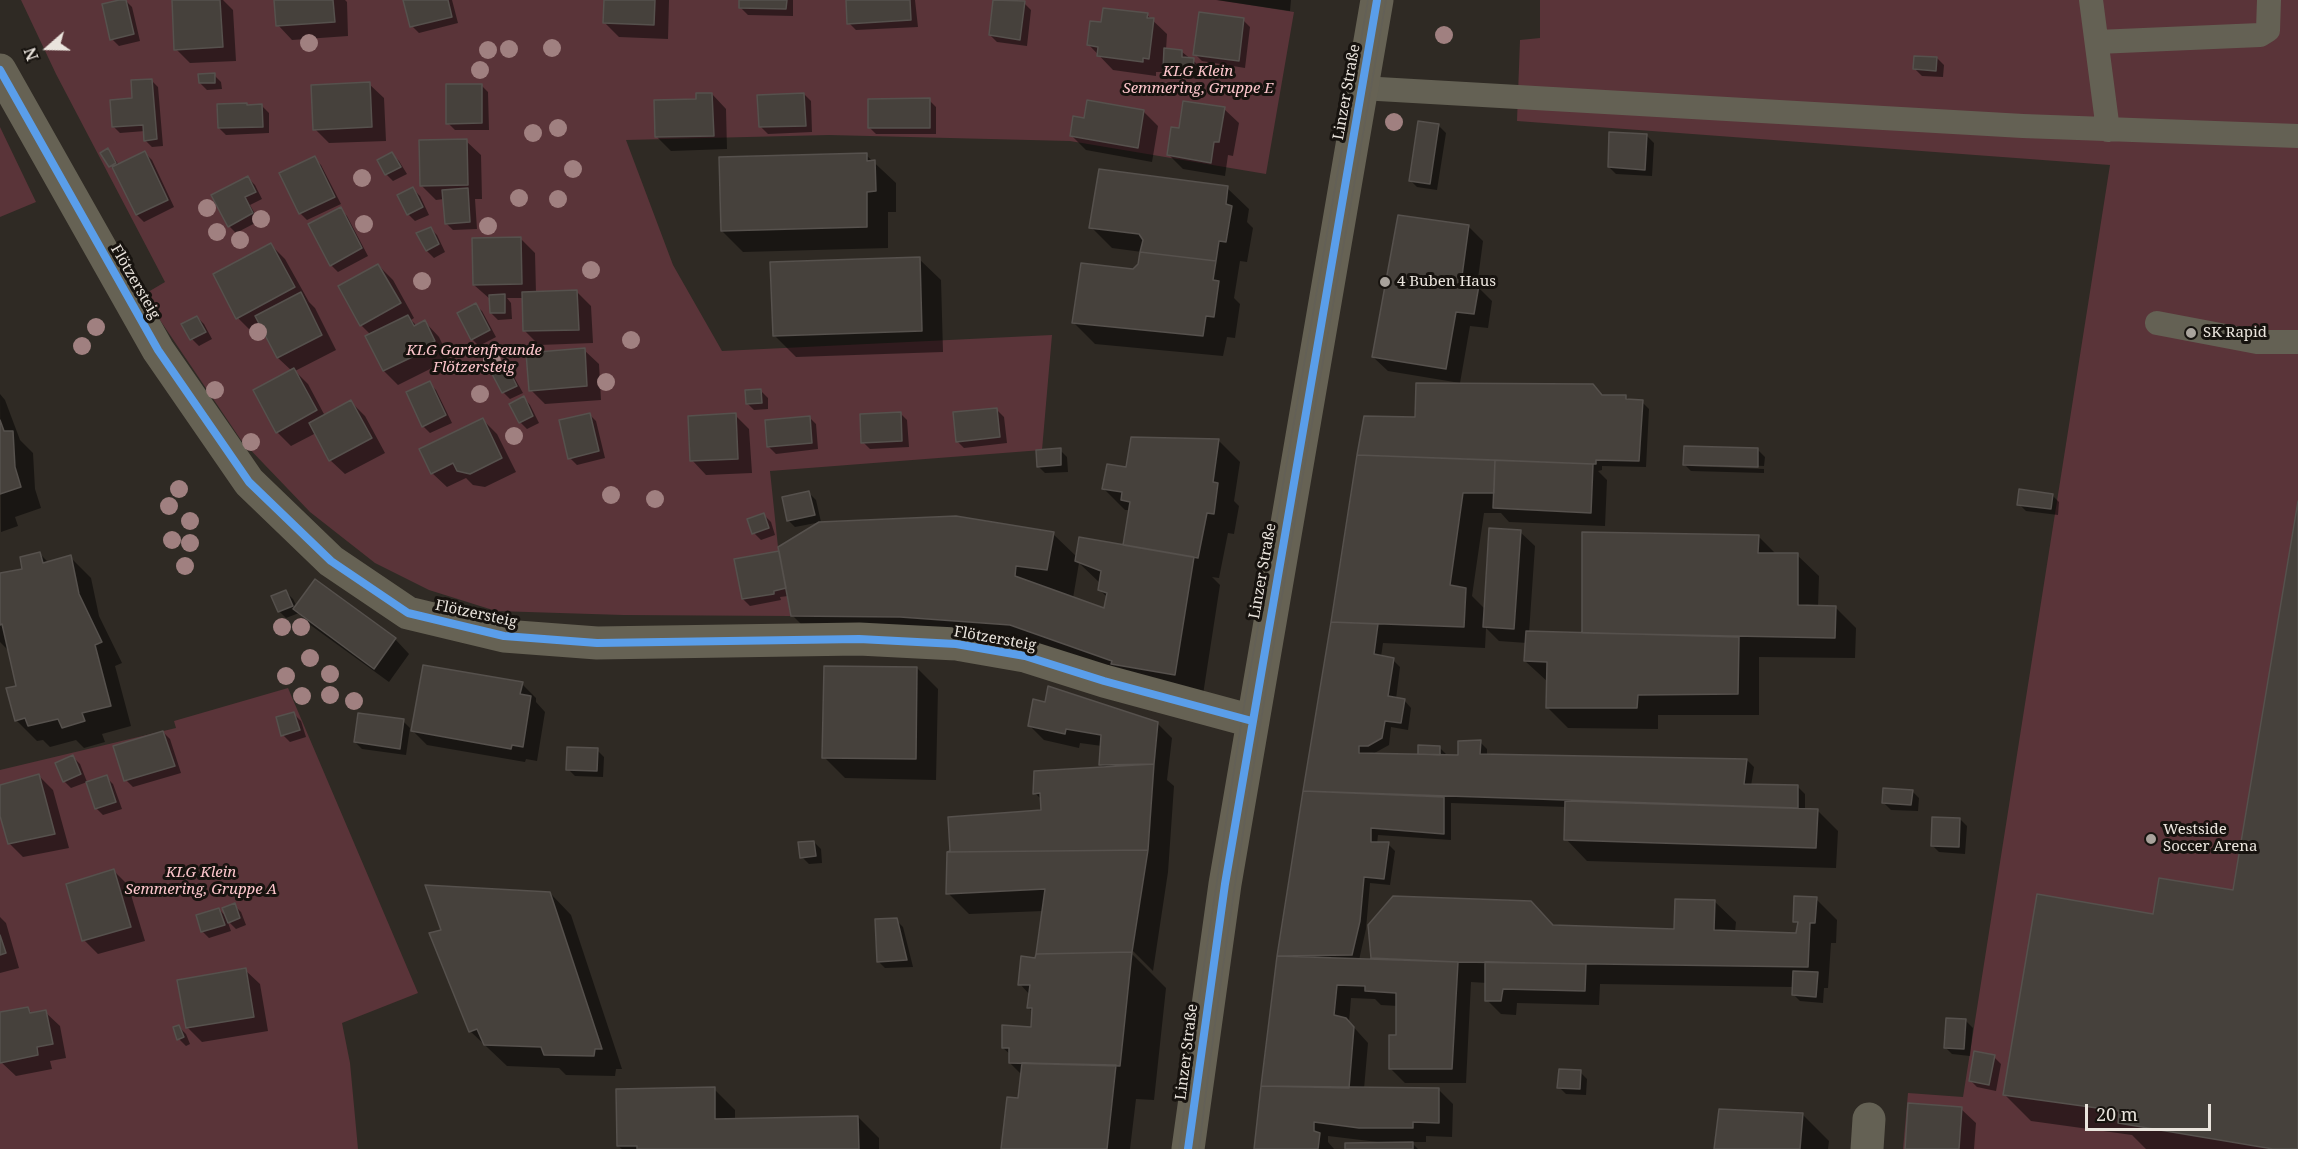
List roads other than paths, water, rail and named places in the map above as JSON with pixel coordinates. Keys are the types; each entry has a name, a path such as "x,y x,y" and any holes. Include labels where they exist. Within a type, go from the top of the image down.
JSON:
{"street":[{"name":"Linzer Straße","path":"1188,1149 1212,968 1252,721 1377,0"},
{"name":"Flötzersteig","path":"0,70 158,350 249,482 332,561 408,613 504,636 597,644 859,639 956,644 1025,656 1104,681 1252,721"}],"lane":[{"path":"2091,0 2108,130"},
{"path":"2097,42 2260,35 2268,30 2269,0"},
{"path":"1361,88 2108,130 2298,136"},
{"path":"2157,323 2257,342 2298,342"}],"tram line":[{"path":"1179,1149 1198,1005 1242,718 1368,0"},
{"path":"1199,1149 1218,1005 1262,717 1386,0"}],"place":[{"name":"4 Buben Haus","path":"1385,282"},
{"name":"SK Rapid","path":"2191,333"},
{"name":"Westside Soccer Arena","path":"2151,839"}],"park label":[{"name":"KLG Klein Semmering, Gruppe E","path":"1198,80"},
{"name":"KLG Gartenfreunde Flötzersteig","path":"474,360"},
{"name":"KLG Klein Semmering, Gruppe A","path":"201,882"}]}
